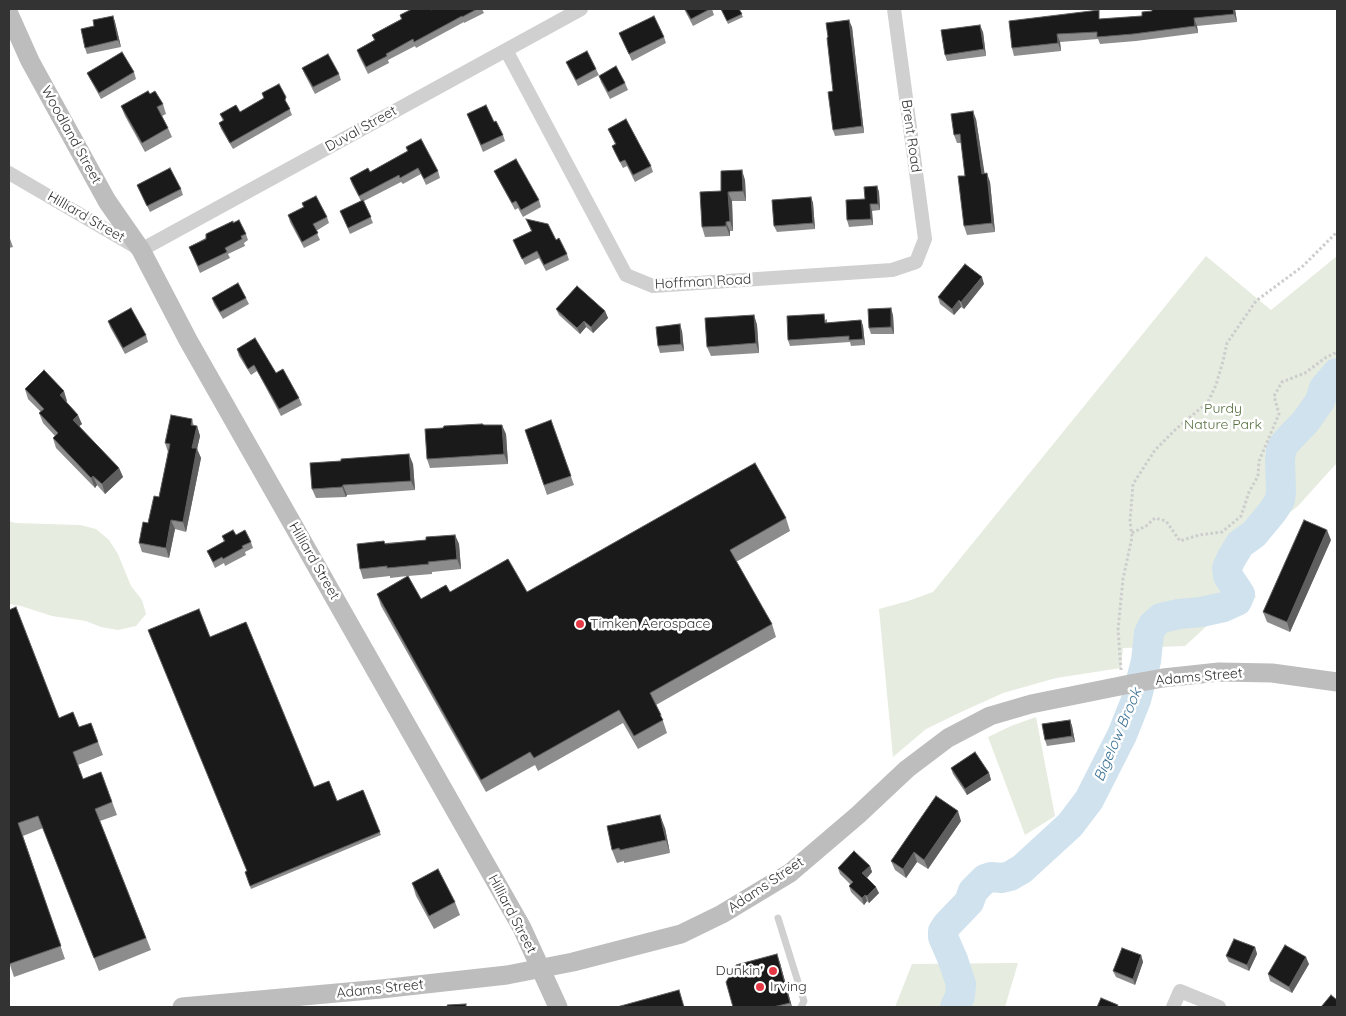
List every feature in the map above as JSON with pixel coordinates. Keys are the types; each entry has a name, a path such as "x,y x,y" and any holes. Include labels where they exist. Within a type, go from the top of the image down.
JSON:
{"main road":[{"name":"Woodland Street","path":"9,14 30,61 107,200 141,250"},
{"name":"Hilliard Street","path":"141,250 192,347 522,928 558,1007"},
{"name":"Adams Street","path":"182,1007 381,989 507,975 541,969 681,934 722,914 790,873 858,815 907,769 948,738 990,716 1132,679 1219,672 1272,673 1337,682"}],"street":[{"name":"Duval Street","path":"141,250 581,9"},
{"name":"Brent Road","path":"894,9 925,239 916,262"},
{"name":"Hoffman Road","path":"506,50 626,275 653,286 892,270 916,262"},
{"name":"Hilliard Street","path":"9,172 141,250"},
{"path":"1173,1007 1180,991 1219,1007"}],"lane":[{"path":"778,918 804,1001 802,1007"}],"path":[{"path":"1132,679 1118,630 1123,579 1132,537 1130,521 1133,484 1155,450 1208,402 1224,361 1227,343 1256,301 1303,266 1337,232"},
{"path":"1132,533 1146,526 1155,518 1166,521 1180,541 1199,535 1222,532 1241,516 1249,492 1258,476 1259,460 1279,414 1274,396 1282,382 1304,373 1337,352"}],"green space":[{"name":"Purdy Nature Park","path":"1206,256 1271,310 1337,256 1337,464 1298,506 1254,540 1235,551 1239,566 1256,597 1237,610 1210,623 1185,646 1123,648 1121,668 1056,678 1003,693 926,729 893,757 879,609 933,592"},
{"path":"9,521 15,523 80,525 96,529 109,540 118,554 131,586 142,600 146,614 136,626 118,630 101,627 86,621 52,616 9,604"},
{"path":"1036,717 1055,816 1025,835 988,737"},
{"path":"1018,963 1005,1007 895,1007 912,964"}],"building":[{"path":"412,9 477,9 414,42 413,39 366,67 357,50 375,40 372,35 402,19 400,15"},
{"path":"685,9 710,9 691,19"},
{"path":"721,9 739,9 742,14 727,21"},
{"path":"1152,9 1233,9 1234,14 1194,18 1195,26 1133,34 1097,37 1097,32 1057,34 1058,43 1012,48 1009,21 1099,10 1099,19 1142,16 1142,12 1152,11"},
{"path":"113,16 118,40 85,48 81,29 94,26 93,20"},
{"path":"654,16 664,37 629,54 619,33"},
{"path":"849,20 862,126 833,130 828,92 833,91 826,23"},
{"path":"980,25 984,49 945,55 941,30"},
{"path":"587,51 596,69 576,80 566,62"},
{"path":"122,52 134,72 99,93 87,73"},
{"path":"328,54 339,74 313,87 302,68"},
{"path":"616,66 625,83 608,92 599,76"},
{"path":"279,84 290,109 230,143 219,123 224,120 220,114 236,105 240,112 264,98 262,93"},
{"path":"148,91 150,94 155,91 163,104 157,107 168,128 142,143 121,106"},
{"path":"486,105 503,135 481,145 467,114"},
{"path":"973,111 982,174 987,173 992,223 964,226 958,176 965,176 960,134 954,135 951,114"},
{"path":"626,119 651,166 633,175 625,160 620,162 612,146 616,144 608,129"},
{"path":"421,139 438,171 424,179 418,168 400,178 399,175 359,196 350,178 368,168 370,172 408,151 406,147"},
{"path":"516,159 539,200 521,210 516,201 512,203 494,171"},
{"path":"170,168 181,189 147,206 137,185"},
{"path":"742,170 743,191 728,192 730,221 726,222 726,226 702,227 700,192 721,191 721,171"},
{"path":"877,186 878,204 870,204 871,219 847,220 846,200 865,199 864,187"},
{"path":"316,196 327,217 313,224 318,233 302,242 288,215 304,207 302,203"},
{"path":"811,197 813,223 774,226 772,200"},
{"path":"363,200 371,217 348,228 340,211"},
{"path":"526,219 548,224 556,240 559,238 567,254 544,265 537,251 522,259 513,240 532,231"},
{"path":"239,220 246,234 241,236 242,239 225,248 227,252 198,266 189,247 206,239 206,234"},
{"path":"965,264 982,277 961,302 959,300 952,309 938,297"},
{"path":"238,283 246,298 220,312 212,298"},
{"path":"577,286 605,311 591,327 584,321 577,328 556,309"},
{"path":"131,308 146,335 123,348 108,321"},
{"path":"891,308 891,327 869,328 868,309"},
{"path":"824,314 825,323 861,320 863,339 849,340 849,336 788,340 787,316"},
{"path":"754,315 756,343 707,347 705,318"},
{"path":"680,324 681,344 658,346 656,327"},
{"path":"255,338 276,373 283,369 299,398 279,409 254,365 248,369 237,349"},
{"path":"44,370 64,391 60,395 78,415 73,420 119,468 102,484 93,476 91,478 53,438 58,433 39,413 44,409 25,389"},
{"path":"171,415 192,419 191,425 197,426 192,448 197,448 183,522 171,520 166,548 139,543 143,522 148,523 154,496 159,497 170,444 165,443"},
{"path":"551,420 571,476 544,485 525,430"},
{"path":"482,424 502,425 504,454 427,459 425,429"},
{"path":"409,454 411,481 312,489 310,463"},
{"name":"Timken Aerospace","path":"755,463 786,518 730,550 772,624 650,693 663,720 634,736 619,710 534,758 530,752 481,780 377,594 408,576 421,599 446,585 450,592 508,559 527,592"},
{"path":"1304,520 1327,530 1287,622 1263,612"},
{"path":"233,530 236,535 245,530 251,542 223,559 222,557 213,562 207,551 225,541 222,536"},
{"path":"455,535 457,559 428,562 429,564 360,569 357,544 384,541 385,544 426,540 426,537"},
{"path":"16,607 59,718 73,712 79,727 91,723 98,742 73,752 83,779 101,772 112,802 95,809 146,938 94,958 38,816 18,823 61,946 9,964 9,610"},
{"path":"199,609 210,637 246,622 314,787 329,781 337,801 363,790 380,832 250,886 245,872 247,871 148,630"},
{"path":"1070,720 1072,736 1045,740 1042,724"},
{"path":"975,752 989,773 965,789 951,768"},
{"path":"936,796 958,811 924,860 914,852 903,869 891,861"},
{"path":"660,815 666,840 612,850 607,826"},
{"path":"854,851 870,866 862,873 876,887 867,896 865,895 862,898 849,886 853,882 838,868"},
{"path":"438,869 455,902 429,916 412,883"},
{"path":"1234,939 1255,947 1247,965 1226,956"},
{"path":"1285,945 1306,957 1289,987 1268,974"},
{"path":"1122,948 1141,955 1133,979 1113,971"},
{"name":"Irving","path":"777,954 790,1003 773,1007 733,1007 726,982 736,965"},
{"path":"679,990 684,1007 617,1007"},
{"path":"1331,995 1337,1000 1337,1007 1321,1007"},
{"path":"1101,998 1118,1005 1117,1007 1097,1007"},
{"path":"466,1004 466,1007 448,1007 447,1005"}],"waterway":[{"name":"Bigelow Brook","path":"955,1007 960,996 961,984 943,937 943,931 969,902 973,891 985,879 1010,876 1022,869 1070,825 1089,800 1122,735 1136,700 1146,661 1149,633 1153,625 1161,618 1224,607 1237,601 1240,594 1228,576 1227,568 1240,544 1254,534 1280,500 1281,450 1285,443 1306,421 1320,401 1324,388 1337,373"}],"place":[{"name":"Timken Aerospace","path":"580,624"},
{"name":"Dunkin'","path":"773,971"},
{"name":"Irving","path":"760,987"}]}
